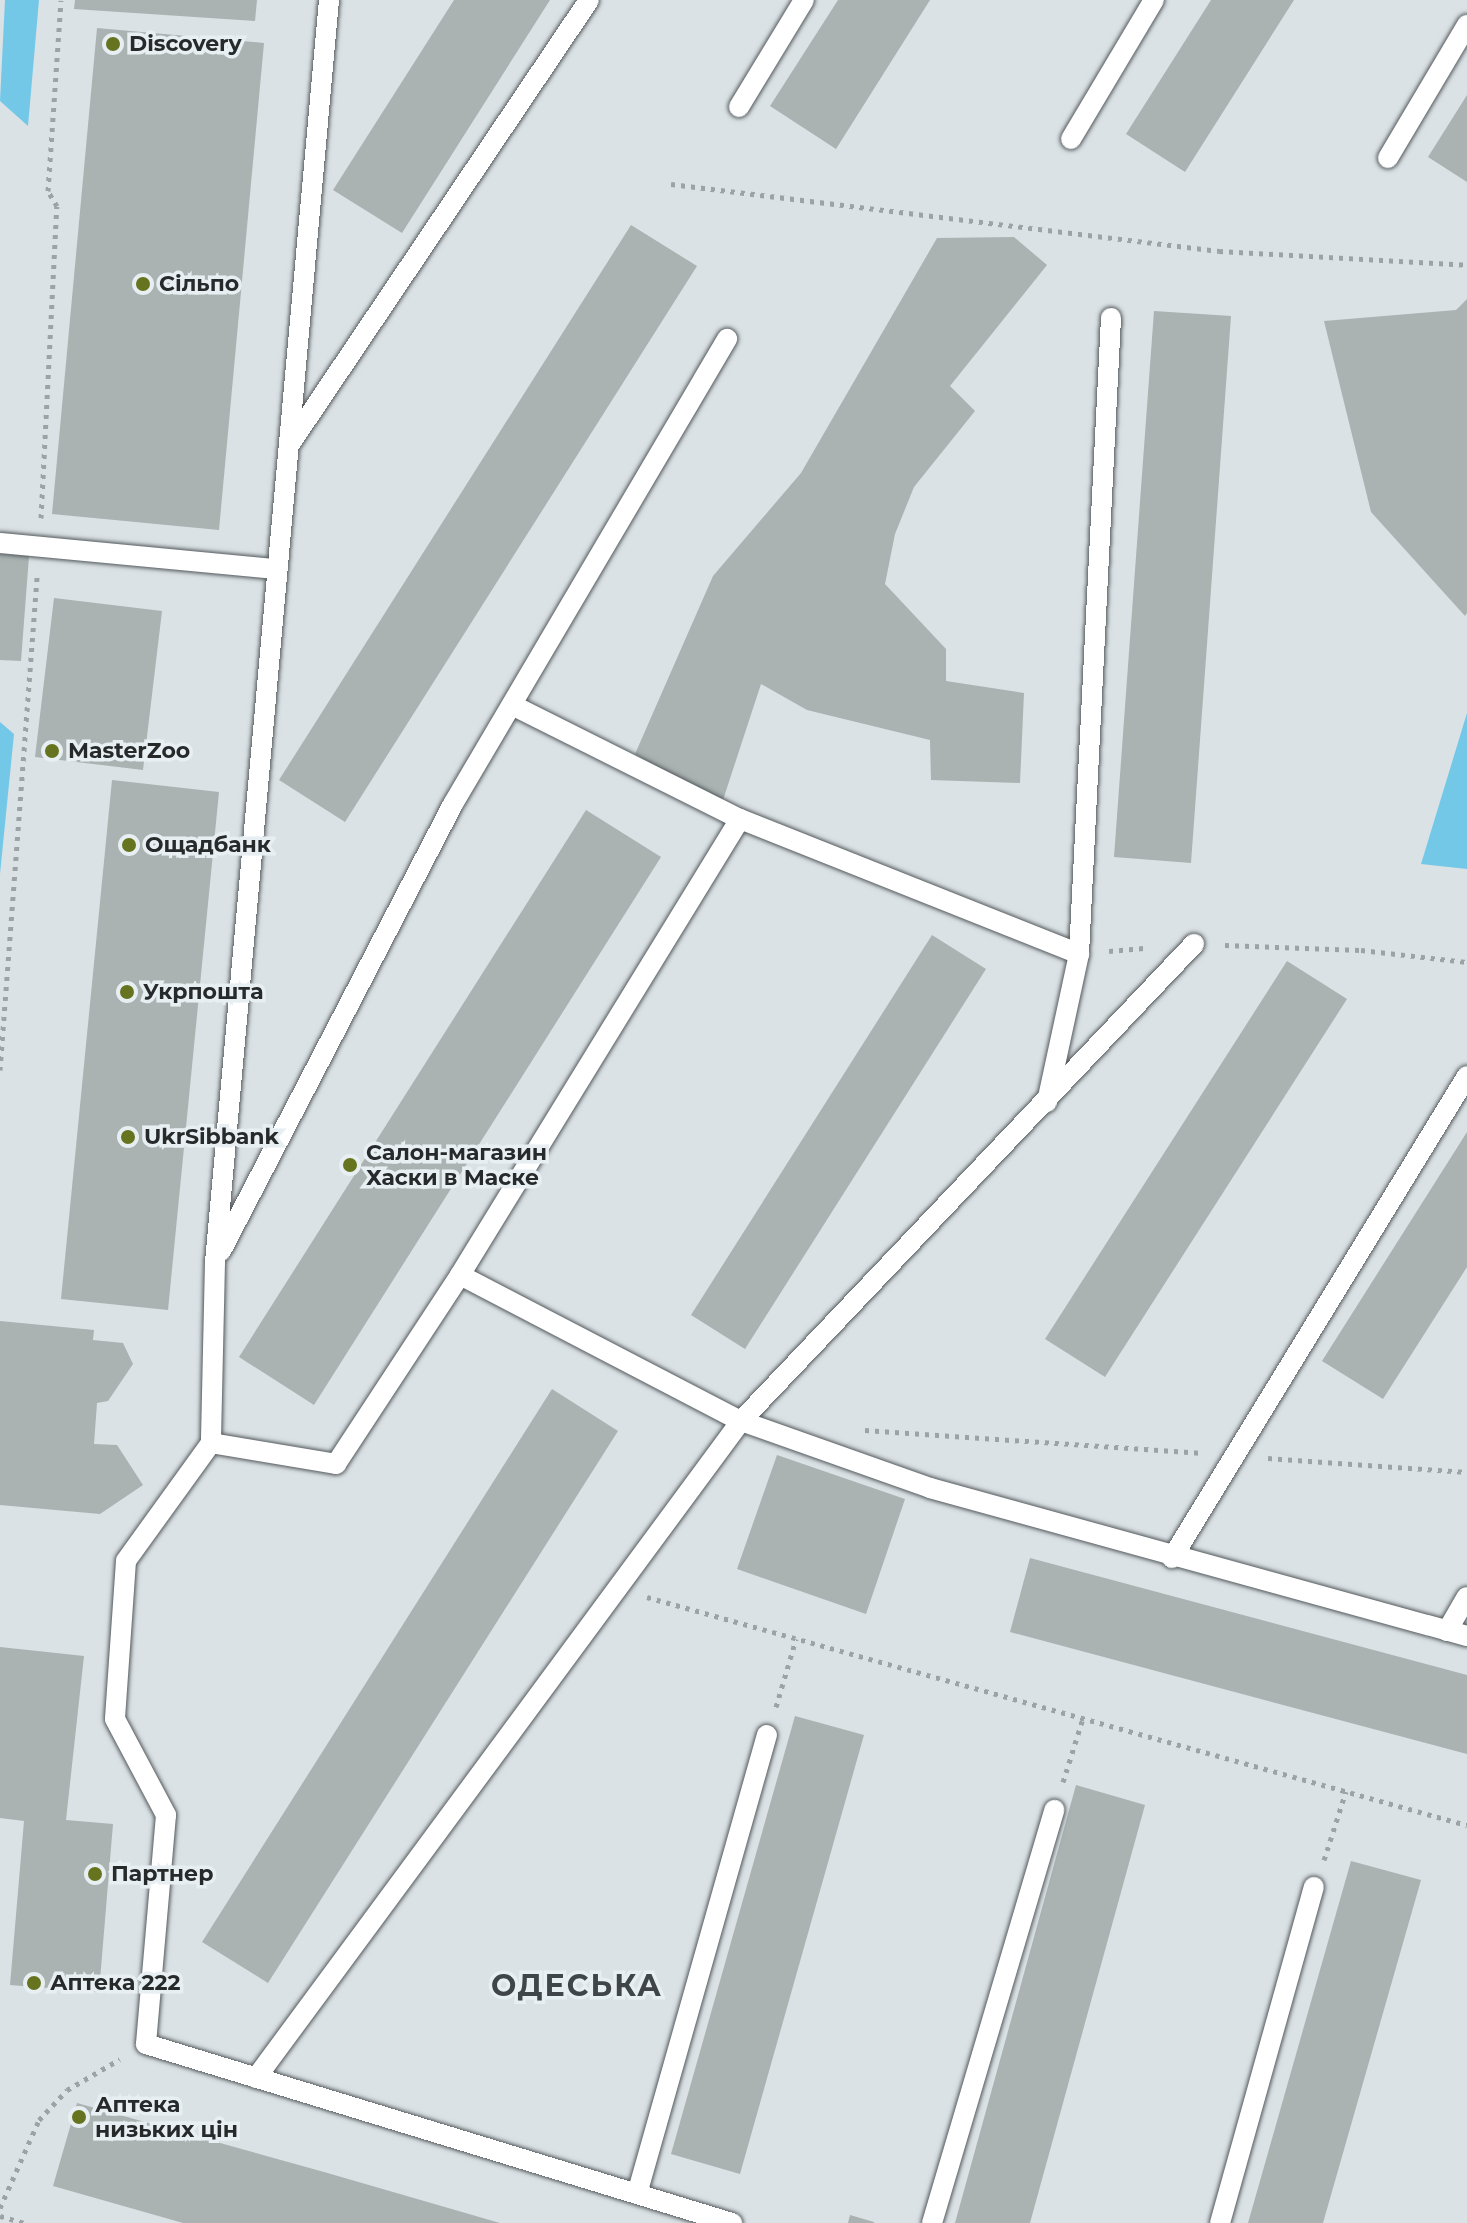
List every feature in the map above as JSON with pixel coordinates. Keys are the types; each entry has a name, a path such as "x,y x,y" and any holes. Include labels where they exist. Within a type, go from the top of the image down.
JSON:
{"lane":[{"path":"329,0 215,1262 211,1443 126,1561 115,1719 166,1815 146,2044 732,2223"},
{"path":"288,446 589,0"},
{"path":"739,107 804,0"},
{"path":"1071,139 1154,0"},
{"path":"1388,158 1467,25"},
{"path":"1047,1103 1079,954 1111,318"},
{"path":"215,1262 453,804 727,339"},
{"path":"0,543 277,569"},
{"path":"512,705 740,819 1079,954"},
{"path":"211,1443 336,1464 460,1275 740,819"},
{"path":"256,2078 741,1421 1047,1103 1194,944"},
{"path":"1172,1558 1467,1076"},
{"path":"460,1275 741,1421 930,1488 1172,1558 1457,1633 1467,1597"},
{"path":"637,2194 767,1735"},
{"path":"932,2223 1054,1810"},
{"path":"1220,2223 1314,1887"}],"path":[{"path":"671,184 1219,251 1467,265"},
{"path":"1079,954 1194,944 1361,950 1467,962"},
{"path":"852,1429 1467,1472"},
{"path":"617,1589 1467,1825"},
{"path":"767,1735 796,1639"},
{"path":"1054,1810 1083,1718"},
{"path":"1314,1887 1346,1791"},
{"path":"0,2208 39,2120 67,2090 146,2044"},
{"path":"0,2216 24,2223"}],"shaded area":[{"path":"5,0 39,0 28,126 0,101"},
{"path":"1467,713 1467,869 1421,864"},
{"path":"0,722 14,734 0,874"}],"building":[{"path":"75,0 257,0 255,21 74,9"},
{"path":"454,0 550,0 402,233 333,190"},
{"path":"838,0 930,0 836,149 770,106"},
{"path":"1211,0 1294,0 1185,172 1126,134"},
{"path":"97,28 264,43 219,530 52,514"},
{"path":"1467,95 1467,182 1428,157"},
{"path":"631,225 697,266 345,822 279,780"},
{"path":"1014,237 1047,265 950,386 975,411 914,487 895,534 885,584 946,649 946,681 1024,693 1020,783 931,780 930,740 807,710 761,684 722,803 635,754 713,576 801,473 937,238"},
{"path":"1467,299 1465,616 1371,512 1324,321 1456,310"},
{"path":"1154,311 1231,316 1191,863 1114,857"},
{"path":"0,554 29,556 21,661 0,660"},
{"path":"54,598 162,611 143,770 35,757"},
{"path":"112,780 219,792 168,1310 61,1299"},
{"path":"586,810 661,857 314,1405 239,1357"},
{"path":"932,935 986,969 745,1349 691,1315"},
{"path":"1287,961 1347,999 1105,1377 1045,1339"},
{"path":"1467,1132 1467,1267 1383,1399 1322,1361"},
{"path":"0,1321 94,1330 93,1340 123,1343 133,1364 108,1401 97,1403 94,1444 117,1445 143,1485 100,1514 0,1505"},
{"path":"552,1389 618,1431 268,1983 202,1942"},
{"path":"777,1455 905,1499 866,1614 737,1569"},
{"path":"1030,1558 1467,1675 1467,1754 1010,1632"},
{"path":"0,1647 84,1656 66,1820 113,1824 99,1992 10,1985 24,1821 0,1818"},
{"path":"795,1716 864,1735 740,2174 671,2154"},
{"path":"1076,1785 1145,1805 1030,2223 955,2223"},
{"path":"1351,1861 1421,1880 1323,2223 1248,2223"},
{"path":"77,2103 500,2223 183,2223 53,2186"},
{"path":"850,2215 874,2222 874,2223 848,2223"}],"place":[{"name":"Discovery","path":"113,44"},
{"name":"Сільпо","path":"143,284"},
{"name":"MasterZoo","path":"52,751"},
{"name":"Ощадбанк","path":"129,845"},
{"name":"Укрпошта","path":"127,992"},
{"name":"UkrSibbank","path":"128,1137"},
{"name":"Салон-магазин Хаски в Маске","path":"350,1165"},
{"name":"Партнер","path":"95,1874"},
{"name":"Аптека 222","path":"34,1983"},
{"name":"Аптека низьких цін","path":"79,2117"}],"district":[{"name":"ОДЕСЬКА","path":"577,1986"}]}
